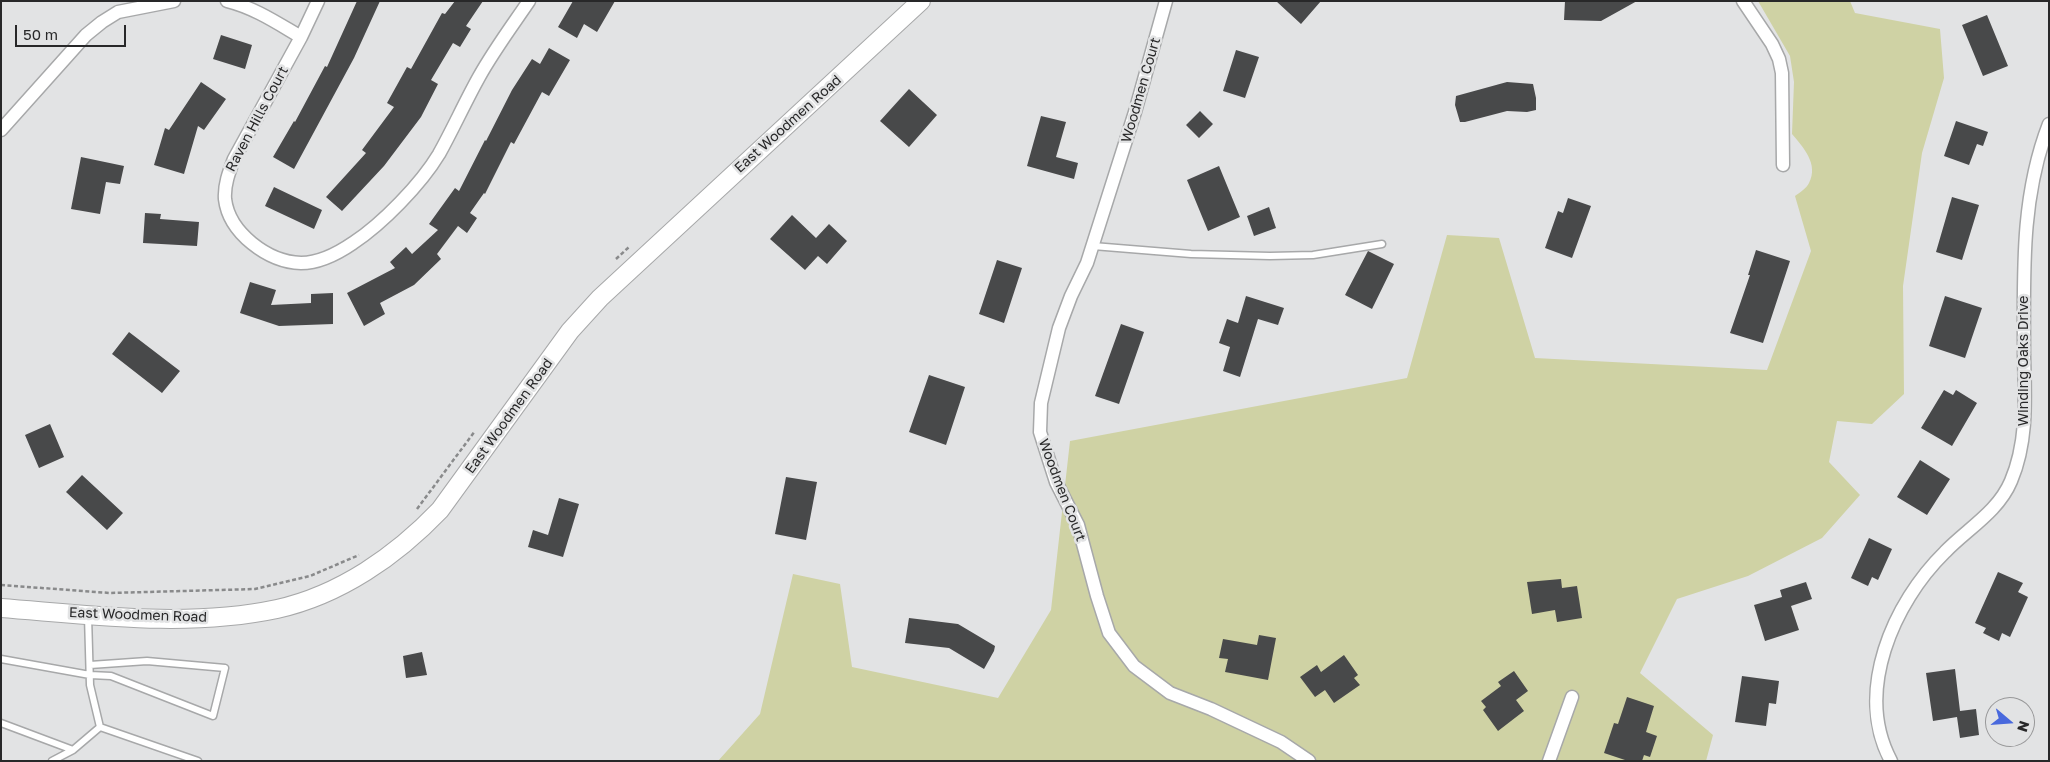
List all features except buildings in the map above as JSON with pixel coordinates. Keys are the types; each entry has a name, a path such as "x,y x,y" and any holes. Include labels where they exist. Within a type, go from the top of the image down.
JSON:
{"main road":[{"name":"East Woodmen Road","path":"1,608 192,619 242,614 278,608 308,599 348,581 384,559 415,536 440,510 570,331 600,298 921,1"}],"street":[{"path":"1,130 86,35 118,12 144,3 174,1"},
{"path":"227,1 241,4 261,13 301,37"},
{"name":"Raven Hills Court","path":"318,1 301,37 234,159 226,178 225,200 231,216 241,233 256,247 280,258 300,263 318,261 354,243 401,201 423,177 438,155 483,70 529,1"},
{"name":"Woodmen Court","path":"1166,1 1135,112 1088,264 1071,296 1059,328 1041,403 1040,432 1056,482 1078,525 1096,596 1109,633 1134,666 1170,693 1229,717 1281,742 1301,759"},
{"path":"1743,1 1779,59 1782,73 1784,165"},
{"name":"Winding Oaks Drive","path":"1891,761 1879,731 1876,694 1883,657 1900,613 1928,569 2001,500 2013,476 2021,451 2025,412 2024,254 2026,221 2036,163 2049,124"},
{"path":"1549,761 1572,697"}],"lane":[{"path":"1093,246 1191,254 1270,256 1321,254 1382,244"},
{"path":"88,614 90,685 100,727"},
{"path":"1,659 90,675 111,676 213,716 225,668 147,661 90,665"},
{"path":"1,724 74,750"},
{"path":"52,761 74,750 100,727"},
{"path":"100,727 198,761"}],"path":[{"path":"613,262 634,243"},
{"path":"416,509 478,428"},
{"path":"1,585 110,592 255,589 310,576 363,553"}],"green space":[{"path":"1758,1 1850,1 1855,13 1940,29 1944,78 1922,153 1903,286 1904,394 1872,424 1837,421 1829,462 1860,495 1822,538 1748,576 1677,599 1640,673 1713,735 1706,761 718,761 760,714 793,574 840,584 852,667 998,698 1051,610 1070,441 1407,378 1447,235 1499,238 1535,358 1767,370 1811,251 1795,196 1808,185 1812,176 1812,169 1808,156 1792,134 1794,82 1790,56"}]}
